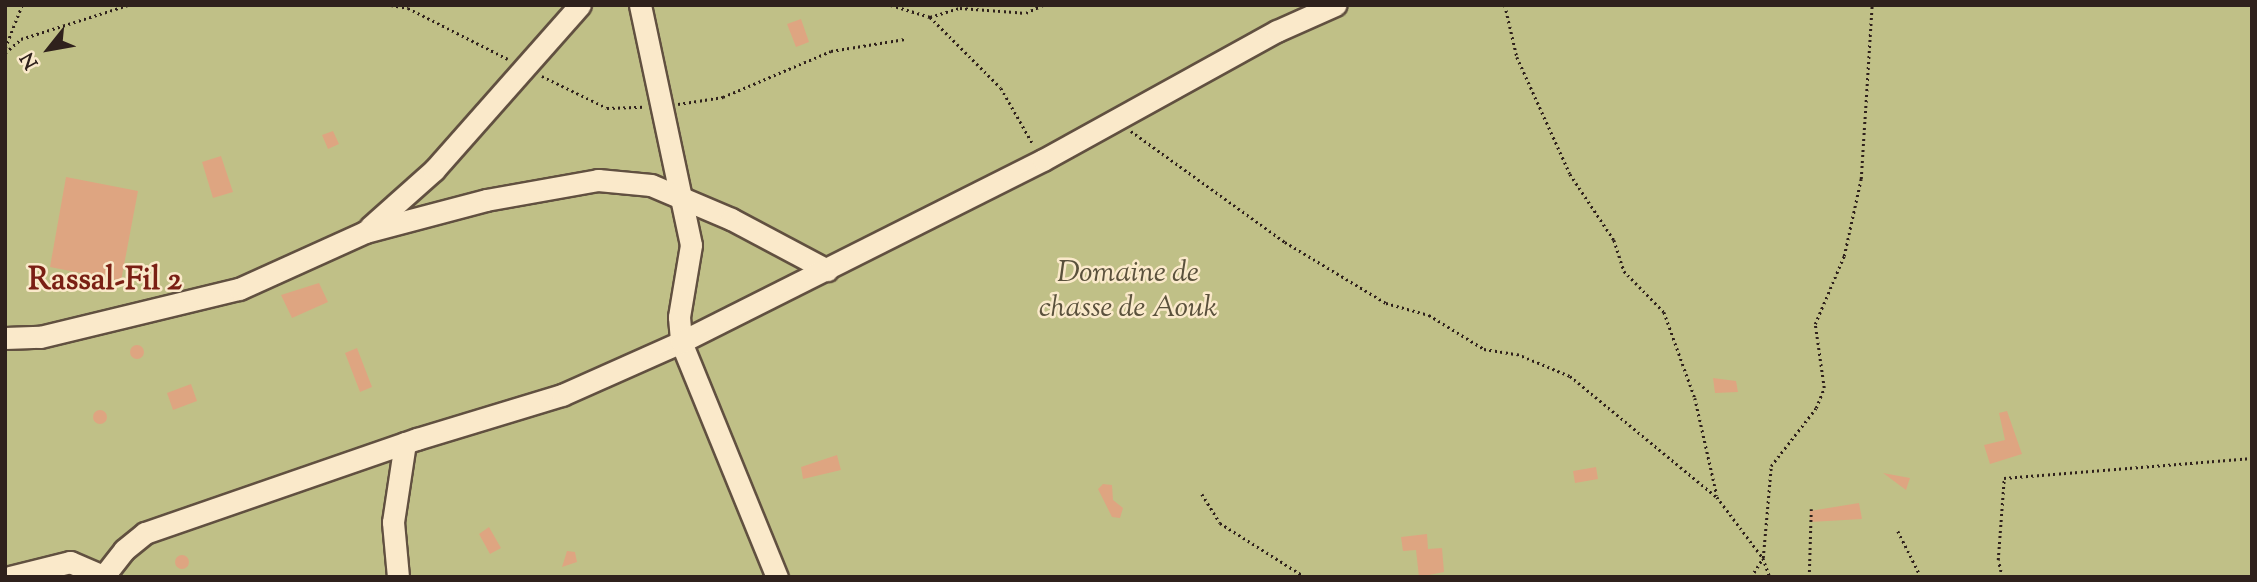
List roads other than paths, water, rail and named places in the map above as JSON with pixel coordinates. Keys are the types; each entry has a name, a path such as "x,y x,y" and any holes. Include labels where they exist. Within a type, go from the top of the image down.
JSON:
{"street":[{"path":"365,232 434,170 580,5"},
{"path":"640,5 691,244 679,317 681,342 777,577"},
{"path":"10,577 70,562 103,576 145,533 405,443 562,395 681,342 827,270 1043,160 1277,31 1335,5"},
{"path":"5,338 40,338 239,289 365,232 563,183 598,180 651,185 679,196 827,270"},
{"path":"398,577 393,522 405,443"}],"district":[{"name":"Rassal-Fil 2","path":"105,281"}],"park label":[{"name":"Domaine de chasse de Aouk","path":"1128,291"}]}
